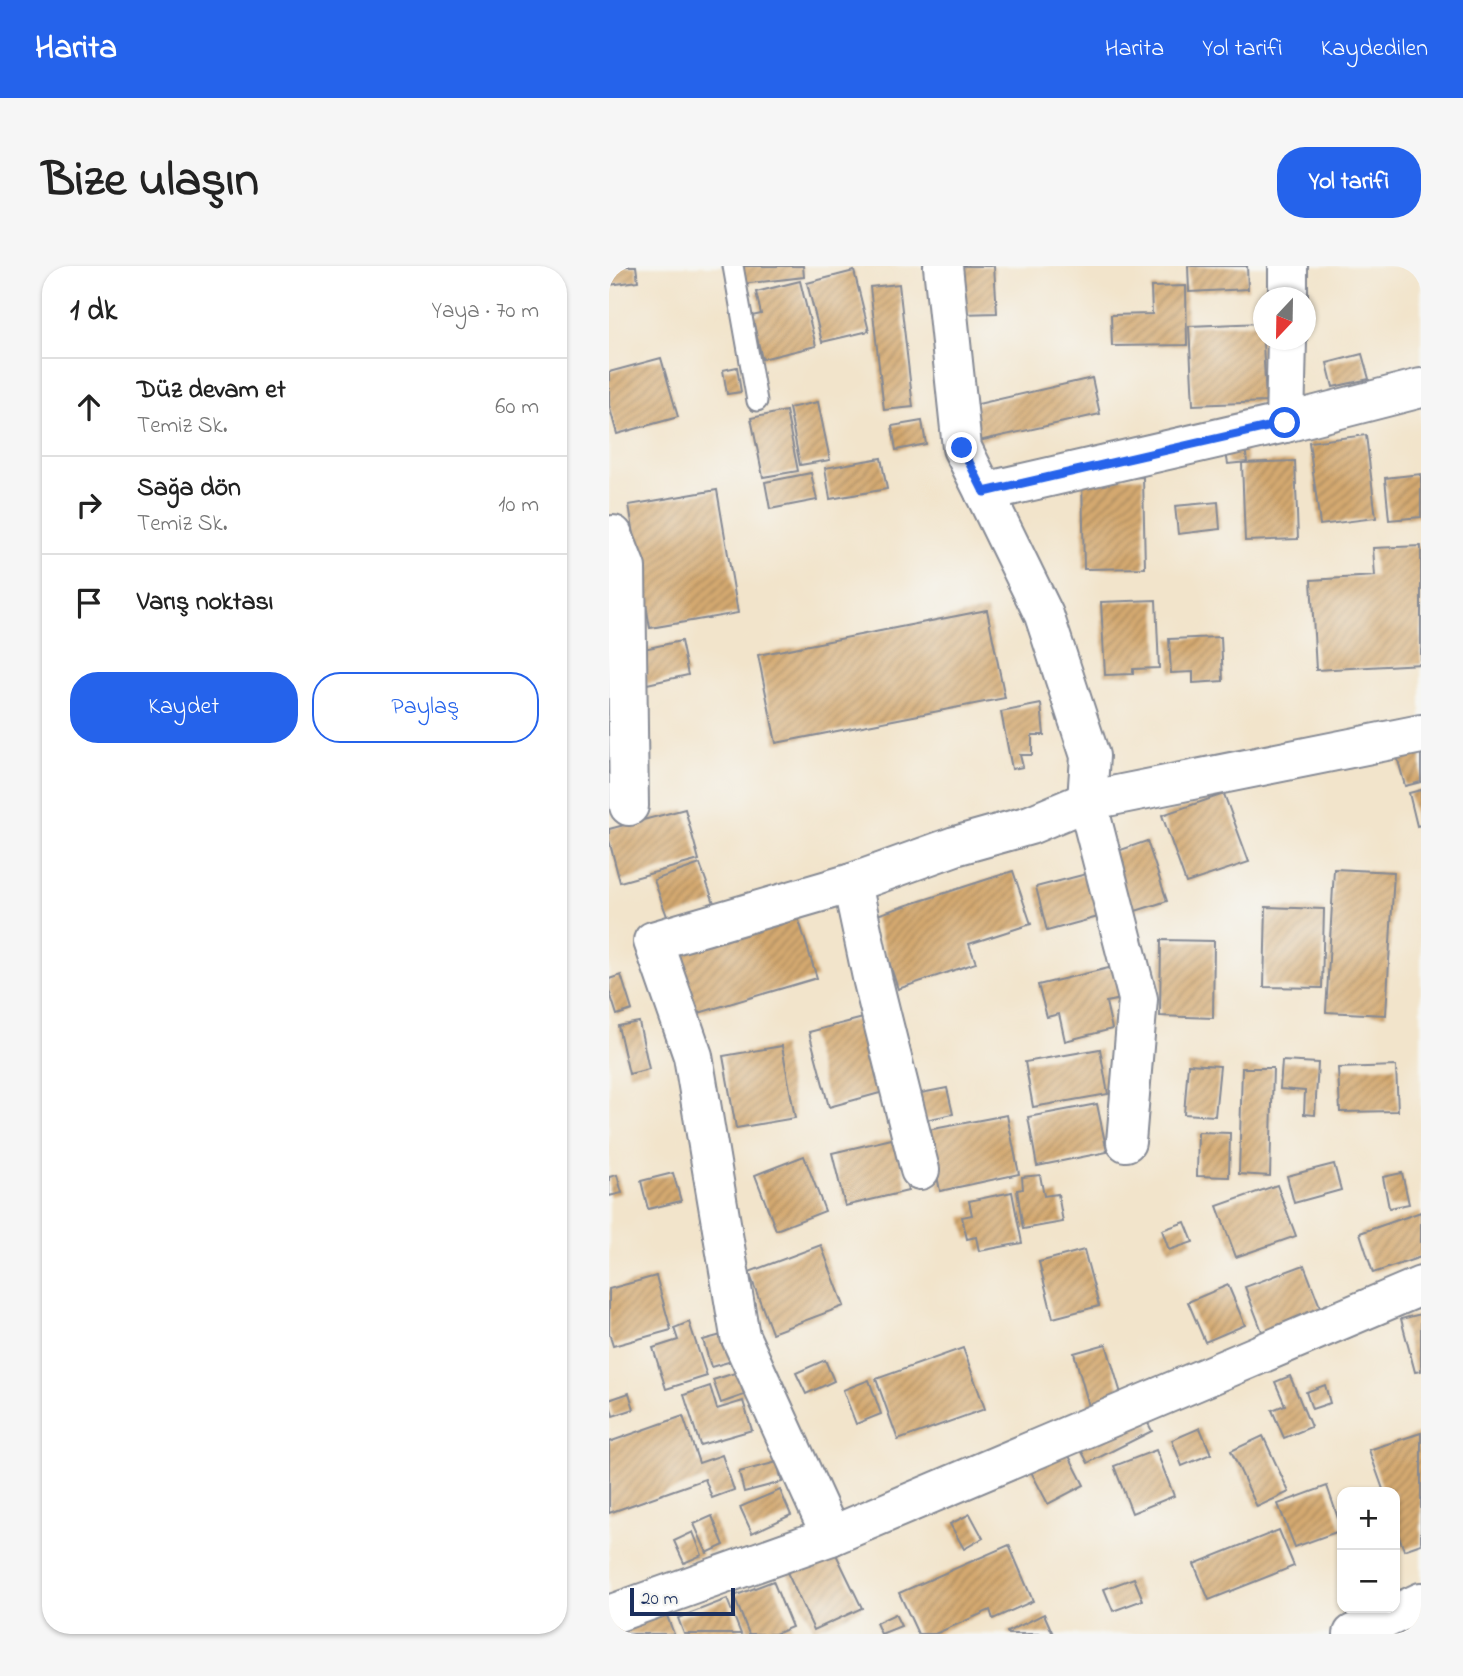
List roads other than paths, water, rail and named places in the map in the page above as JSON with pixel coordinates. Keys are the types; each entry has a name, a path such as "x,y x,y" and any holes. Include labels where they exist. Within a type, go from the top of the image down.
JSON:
{"street":[{"path":"943,266 962,448 1044,615 1090,756 1087,801 1138,999 1126,1142"},
{"path":"1288,266 1288,287"},
{"path":"1285,423 1287,350"},
{"path":"984,492 1285,423 1421,388"},
{"path":"609,536 613,535 626,568 629,806"},
{"path":"831,1536 740,1336 693,1056 653,941 852,883 955,846 1030,825 1087,801 1421,734"},
{"path":"852,883 873,982 920,1170"},
{"path":"610,1612 831,1536 1421,1286"},
{"path":"1353,1634 1421,1603"},
{"path":"1359,1634 1421,1603"}],"lane":[{"path":"733,266 757,401"}]}
